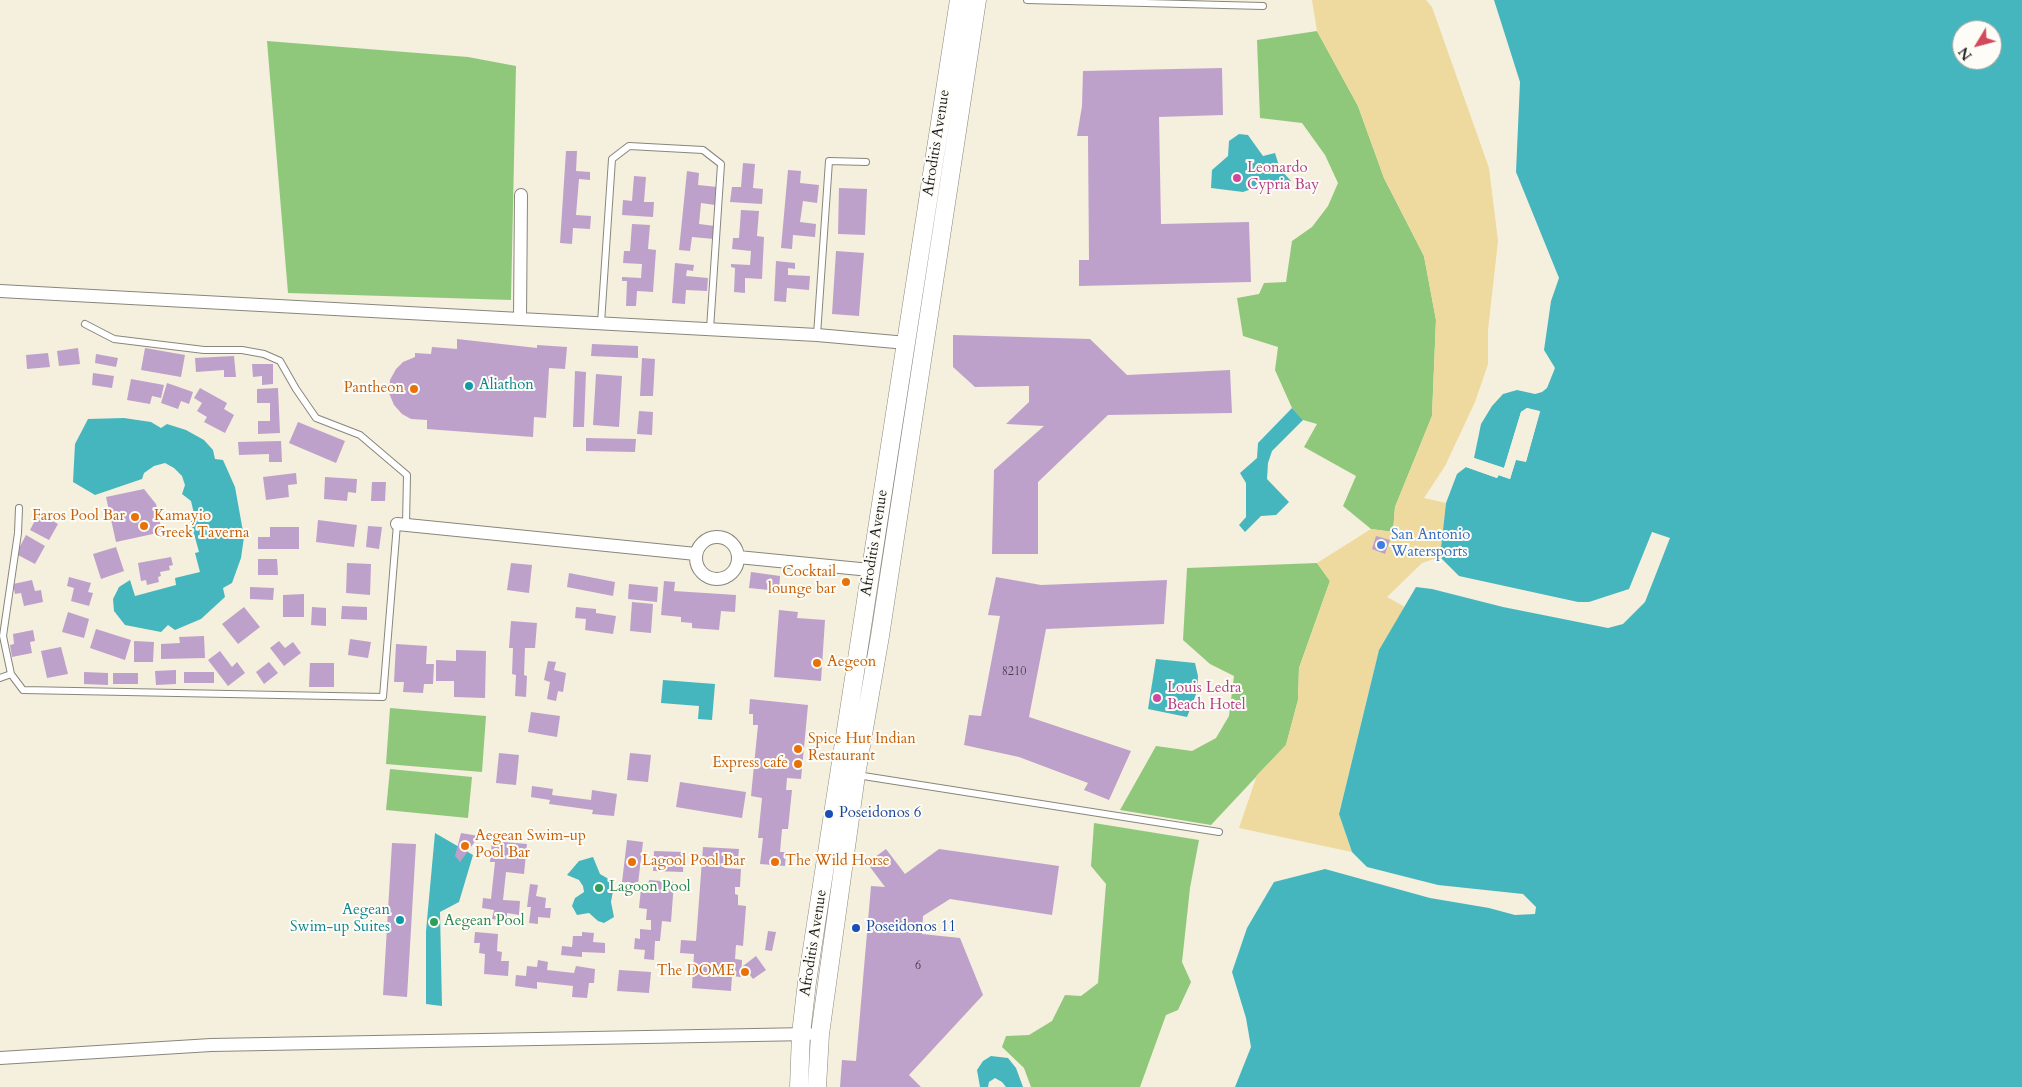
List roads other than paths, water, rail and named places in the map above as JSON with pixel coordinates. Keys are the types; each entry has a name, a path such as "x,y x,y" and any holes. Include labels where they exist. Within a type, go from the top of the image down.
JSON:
{"main road":[{"name":"Afroditis Avenue","path":"799,1087 801,1034 870,570 907,343 959,0"},
{"name":"Afroditis Avenue","path":"817,1087 820,1034 856,775 880,636 977,0"}],"street":[{"path":"520,319 521,195"},
{"path":"0,291 817,335 907,343"},
{"path":"401,524 696,554"},
{"path":"715,537 732,544 738,557 733,572 722,579 716,580 704,575 700,570 696,554 704,542 715,537"},
{"path":"738,557 870,570"},
{"path":"0,1058 211,1045 820,1034"}],"lane":[{"path":"1027,0 1263,6"},
{"path":"601,323 612,159 629,146 694,149 703,150 721,164 710,329"},
{"path":"817,335 829,161 866,162"},
{"path":"19,508 18,533 3,636 12,674 23,690 383,697 407,475 360,435 316,418 280,361 264,354 242,350 204,350 114,339 85,324"},
{"path":"0,678 12,674"},
{"path":"856,775 1219,832"}],"water":[{"path":"1494,0 2022,0 2022,1087 1235,1087 1251,1047 1246,1018 1232,972 1247,928 1274,882 1325,869 1430,898 1489,908 1515,915 1535,914 1536,907 1523,894 1438,885 1367,867 1352,852 1339,814 1379,650 1416,587 1608,628 1623,624 1645,602 1670,538 1652,532 1629,589 1589,602 1578,602 1459,576 1440,557 1446,503 1457,474 1466,467 1497,478 1498,475 1510,479 1516,459 1526,461 1540,412 1527,408 1521,412 1504,468 1474,458 1481,424 1492,406 1503,394 1517,390 1535,394 1542,392 1547,388 1555,368 1544,350 1551,301 1559,278 1516,172 1520,82"},
{"path":"1239,134 1248,135 1263,156 1275,153 1280,169 1291,181 1280,188 1263,185 1243,192 1211,188 1212,170 1228,156 1229,141"},
{"path":"1292,408 1303,420 1272,451 1268,463 1267,479 1289,502 1276,515 1261,516 1245,532 1239,525 1246,517 1246,483 1240,473 1257,458 1258,443"},
{"path":"124,418 151,422 161,428 167,424 186,430 204,440 213,450 215,459 223,460 235,487 244,537 241,558 232,583 223,588 225,597 201,619 175,630 168,625 161,632 125,625 114,611 113,599 119,587 130,580 135,596 176,585 175,578 200,572 195,553 199,552 190,519 195,518 191,501 182,494 185,485 182,476 165,463 154,466 144,473 142,479 95,495 73,482 75,444 88,419"},
{"path":"1156,659 1195,663 1198,676 1197,692 1187,717 1148,709"},
{"path":"663,680 715,684 712,720 698,719 699,706 661,703"},
{"name":"Aegean Pool","path":"435,833 473,855 459,902 440,912 442,1006 426,1004 426,931"},
{"name":"Lagoon Pool","path":"593,857 600,874 612,881 614,885 611,902 614,917 604,923 598,921 589,913 577,915 572,906 575,898 584,892 579,880 567,875 579,861"},
{"path":"991,1056 1008,1058 1016,1068 1023,1087 1006,1087 995,1078 989,1082 988,1087 980,1087 977,1070 983,1061"}],"place":[{"name":"Leonardo Cypria Bay","path":"1237,178"},
{"name":"Aliathon","path":"469,386"},
{"name":"Pantheon","path":"414,389"},
{"name":"Faros Pool Bar","path":"135,517"},
{"name":"Kamayio Greek Taverna","path":"144,526"},
{"name":"San Antonio Watersports","path":"1381,545"},
{"name":"Cocktail lounge bar","path":"846,582"},
{"name":"Aegeon","path":"817,663"},
{"name":"Louis Ledra Beach Hotel","path":"1157,698"},
{"name":"Spice Hut Indian Restaurant","path":"798,749"},
{"name":"Express cafe","path":"798,764"},
{"name":"Poseidonos 6","path":"829,814"},
{"name":"Aegean Swim-up Pool Bar","path":"465,846"},
{"name":"Lagool Pool Bar","path":"632,862"},
{"name":"The Wild Horse","path":"775,862"},
{"name":"Lagoon Pool","path":"599,888"},
{"name":"Aegean Swim-up Suites","path":"400,920"},
{"name":"Aegean Pool","path":"434,922"},
{"name":"Poseidonos 11","path":"856,928"},
{"name":"The DOME","path":"745,972"}]}
